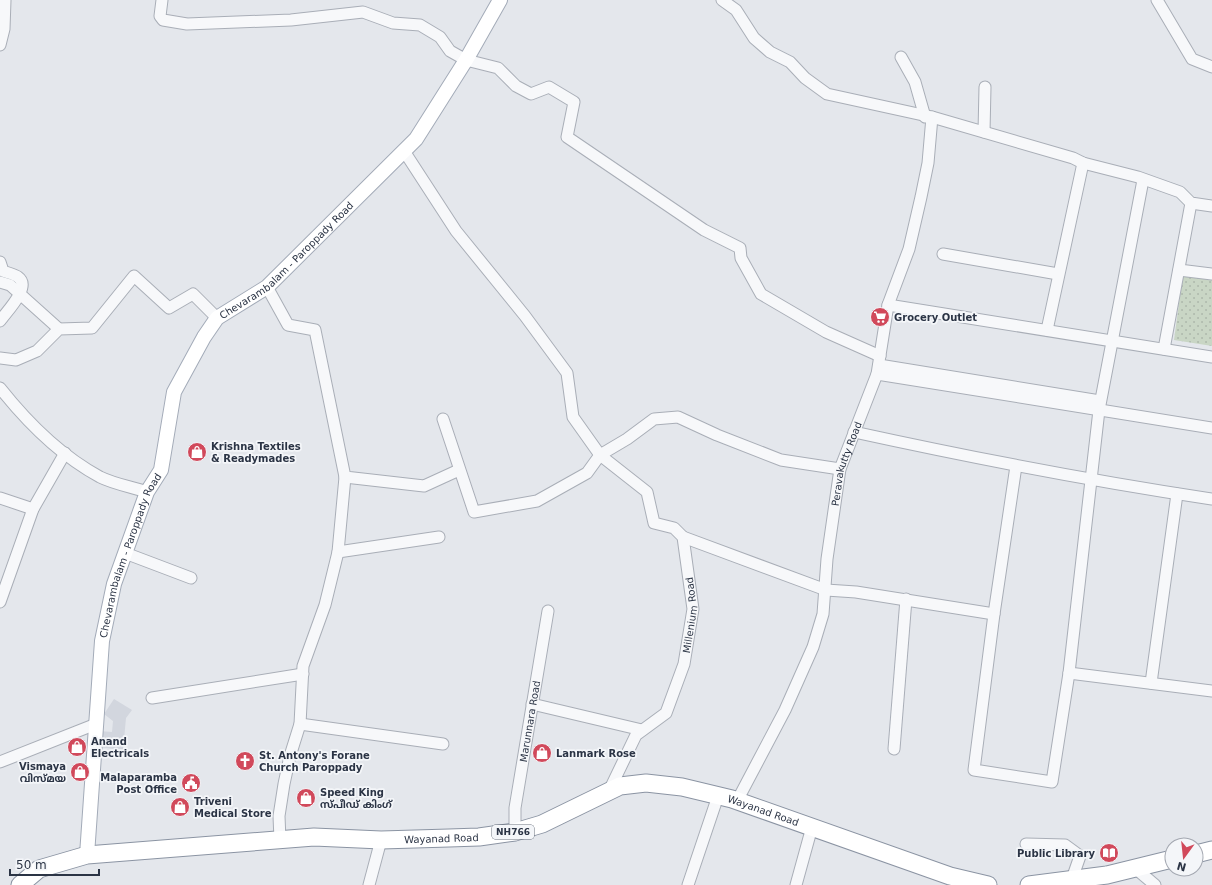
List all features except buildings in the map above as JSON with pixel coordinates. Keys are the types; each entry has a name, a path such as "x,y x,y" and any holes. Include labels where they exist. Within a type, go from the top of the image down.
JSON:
{"highway":[{"name":"Wayanad Road","path":"20,885 39,869 88,855 314,837 381,840 479,837 515,832 542,824 620,786 646,783 682,787 737,801 968,883 988,885"},
{"path":"1029,885 1072,879 1106,880 1135,868 1164,862"}],"main road":[{"name":"Chevarambalam - Paroppady Road","path":"88,855 102,641 114,584 147,492 161,470 174,392 204,337 217,318 267,287 416,139 466,60 500,0"}],"street":[{"path":"0,45 4,29 5,0"},
{"path":"162,0 160,16 164,20 187,24 291,20 363,12 393,23 420,25 440,37 450,51 466,60 498,68 516,86 531,94 549,87 574,102 567,136 704,230 740,248 741,258 761,294 879,365 1100,405 1212,428"},
{"path":"722,0 736,10 754,38 770,52 790,62 805,78 827,94 929,117 984,132 1073,158 1083,164 1100,166 1180,192 1191,203 1212,206"},
{"path":"1157,0 1192,59 1212,67"},
{"path":"901,57 915,82 929,117"},
{"path":"984,132 986,87"},
{"name":"Peravakutty Road","path":"737,801 786,710 813,647 823,614 826,590 827,559 840,469 879,365 888,305 909,249 928,163 929,117"},
{"path":"404,151 456,231 525,316 567,373 573,417 600,454 647,492 654,524 674,528 683,537 826,590 856,592 906,599 994,614"},
{"path":"1047,330 1083,164"},
{"path":"1016,466 994,614 974,770 1052,782 1069,673 1100,405 1143,180"},
{"path":"1164,349 1191,203"},
{"path":"943,254 1058,274"},
{"path":"0,262 3,271 18,277 21,280 23,288 0,321"},
{"path":"1179,270 1212,274"},
{"path":"0,358 16,360 37,351 59,329 92,328 134,276 169,308 193,294 217,318"},
{"path":"0,282 10,285 59,329"},
{"path":"267,287 288,324 315,330 345,477 338,552 325,605 303,666 300,724 290,756 284,784 279,816 280,840"},
{"path":"888,305 1212,357"},
{"path":"0,388 18,411 65,453 101,477 147,492"},
{"path":"443,418 474,512 537,501 587,473 600,454 627,439 654,419 678,417 781,460 840,469"},
{"path":"854,432 1016,466 1091,480 1212,499"},
{"path":"0,602 33,509 65,453"},
{"path":"345,477 424,486 459,470"},
{"path":"1151,683 1177,494"},
{"path":"0,498 33,509"},
{"path":"338,552 439,537"},
{"name":"Millenium Road","path":"609,791 636,735 666,713 684,664 693,609 683,537"},
{"path":"125,553 191,578"},
{"path":"894,749 906,599"},
{"name":"Marunnara Road","path":"515,832 516,808 548,610"},
{"path":"1069,673 1212,691"},
{"path":"152,698 303,674"},
{"path":"532,704 642,730"},
{"path":"0,762 96,724"},
{"path":"300,724 444,744"},
{"path":"688,885 718,796"},
{"path":"796,885 812,827"},
{"path":"369,885 381,840"},
{"path":"1026,844 1065,845 1080,856 1072,879"},
{"path":"1135,868 1155,885"}],"shaded area":[{"path":"114,699 132,710 126,718 123,750 98,747 99,731 112,732 113,721 104,714"}],"green space":[{"path":"1183,274 1212,278 1212,346 1174,340"}],"place":[{"name":"Grocery Outlet","path":"880,317"},
{"name":"Krishna Textiles & Readymades","path":"197,452"},
{"name":"Anand Electricals","path":"77,747"},
{"name":"Lanmark Rose","path":"542,753"},
{"name":"St. Antony's Forane Church Paroppady","path":"245,761"},
{"name":"Vismaya വിസ്മയ","path":"80,772"},
{"name":"Malaparamba Post Office","path":"191,783"},
{"name":"Speed King സ്പീഡ് കിംഗ്","path":"306,798"},
{"name":"Triveni Medical Store","path":"180,807"},
{"name":"Public Library","path":"1109,853"}]}
